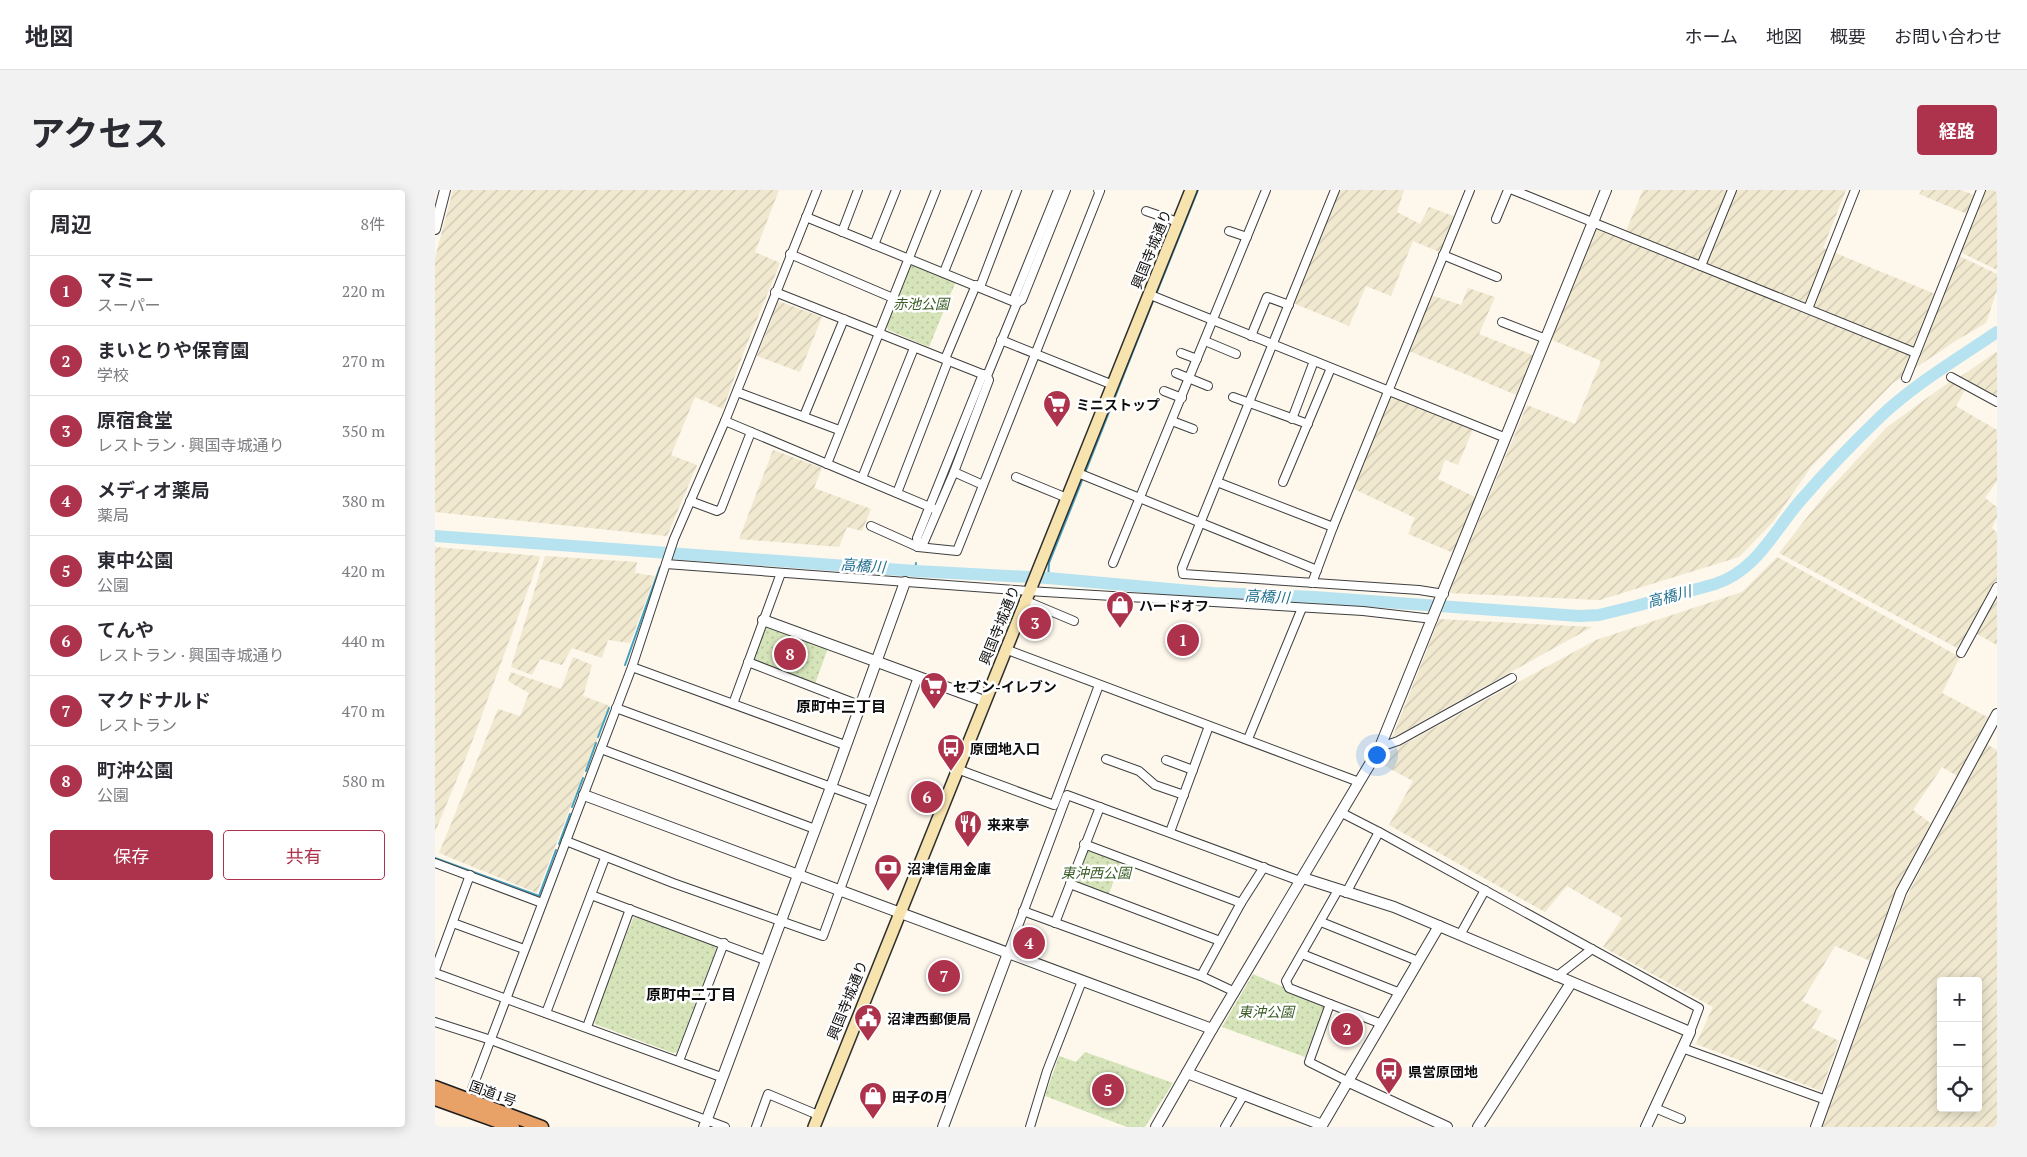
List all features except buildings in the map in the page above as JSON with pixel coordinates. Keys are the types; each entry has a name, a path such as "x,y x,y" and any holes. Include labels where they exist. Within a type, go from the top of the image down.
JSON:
{"highway":[{"name":"国道1号","path":"435,1087 541,1127"},
{"name":"国道1号","path":"435,1098 513,1127"}],"main road":[{"name":"興国寺城通り","path":"813,1127 1028,592 1067,498 1081,474 1148,294 1191,190"}],"street":[{"path":"435,229 445,190"},
{"path":"472,1089 632,667 674,540 737,392 790,254 817,190"},
{"path":"842,232 858,190"},
{"path":"874,245 896,190"},
{"path":"827,464 936,190"},
{"path":"944,272 977,190"},
{"path":"897,493 947,360 1017,190"},
{"path":"1017,302 1015,296 1058,190"},
{"path":"934,508 985,375 1017,302 1022,300 1066,190"},
{"path":"871,526 918,547 957,551 1036,355 1100,191 1098,190"},
{"path":"1113,563 1141,499 1266,190"},
{"path":"1335,190 1182,568 1183,574 1419,590 1444,594"},
{"path":"1313,583 1333,528 1470,190"},
{"path":"1496,219 1508,190"},
{"path":"1513,190 1916,352"},
{"path":"1156,1127 1212,1029 1380,747 1444,594 1606,190"},
{"path":"1701,266 1731,190"},
{"path":"1808,309 1855,190"},
{"path":"1906,378 1981,190"},
{"path":"1146,211 1178,222"},
{"path":"806,217 1017,302"},
{"path":"1229,231 1247,237"},
{"path":"790,254 893,298"},
{"path":"1443,255 1497,277"},
{"path":"775,292 985,375 989,380 954,472 917,538 918,547"},
{"path":"1148,294 1506,438"},
{"path":"1251,336 1267,297 1289,305"},
{"path":"804,416 844,319"},
{"path":"1502,322 1546,340"},
{"path":"1001,340 1113,385"},
{"path":"1205,341 1236,354"},
{"path":"862,478 915,348"},
{"path":"1181,353 1197,359"},
{"path":"1292,418 1314,361"},
{"path":"1283,482 1331,368"},
{"path":"1176,373 1208,386"},
{"path":"1951,376 1997,402"},
{"path":"1164,391 1181,398"},
{"path":"737,392 839,430"},
{"path":"1233,397 1308,424"},
{"path":"725,421 934,508"},
{"path":"1172,421 1193,429"},
{"path":"690,501 717,511 721,509 751,432"},
{"path":"954,472 983,485"},
{"path":"1081,474 1317,570"},
{"path":"1016,477 1067,498"},
{"path":"1217,482 1333,528"},
{"path":"666,562 1028,592 1363,611 1434,617"},
{"path":"733,704 781,573"},
{"path":"705,1124 831,787 859,705 905,582"},
{"path":"1961,653 1997,587"},
{"path":"1028,592 1074,621"},
{"path":"1247,739 1302,608"},
{"path":"763,620 984,701"},
{"path":"1005,650 1359,782"},
{"path":"748,662 859,705"},
{"path":"632,667 845,744"},
{"path":"566,841 605,858 823,936 918,677"},
{"path":"1380,747 1398,741 1512,678"},
{"path":"957,769 1054,805 1099,685"},
{"path":"616,708 872,802"},
{"path":"1816,1127 1901,892 1997,714"},
{"path":"1170,832 1209,726"},
{"path":"601,749 815,829"},
{"path":"1106,759 1139,771 1155,785 1184,795"},
{"path":"1166,760 1193,770"},
{"path":"584,795 1212,1029"},
{"path":"943,1127 1067,795 1264,867 1393,907 1690,1032"},
{"path":"1055,923 1084,844 1100,807"},
{"path":"1342,813 1699,1008 1690,1032 1646,1127"},
{"path":"1379,832 1321,922 1286,981 1289,988 1382,1024"},
{"path":"1084,844 1241,903"},
{"path":"546,1013 605,858"},
{"path":"435,863 543,903"},
{"path":"1201,976 1241,903 1264,867"},
{"path":"470,876 435,972 721,1077"},
{"path":"1070,884 1220,942"},
{"path":"1460,935 1485,890"},
{"path":"591,895 765,960"},
{"path":"587,1027 630,909"},
{"path":"1023,911 1201,976 1235,992"},
{"path":"1321,922 1418,961"},
{"path":"453,923 524,949"},
{"path":"1187,1074 1322,1126 1439,926"},
{"path":"679,1061 724,944"},
{"path":"1556,977 1592,949"},
{"path":"1302,954 1400,992"},
{"path":"1029,1127 1047,1072 1082,981"},
{"path":"1478,1127 1571,983"},
{"path":"1330,1004 1309,1062 1447,1127"},
{"path":"435,1022 491,1040 705,1124 725,1127"},
{"path":"1682,1048 1826,1100"},
{"path":"756,1127 768,1094 818,1115"},
{"path":"1225,1127 1243,1096"},
{"path":"1655,1108 1681,1120"}],"shaded area":[{"path":"453,190 779,190 755,252 780,263 744,351 723,409 695,397 671,455 697,465 667,536 435,512 435,258"},
{"path":"1340,190 1404,190 1397,212 1420,224 1429,207 1456,217 1442,253 1413,241 1391,296 1366,286 1349,326 1293,303"},
{"path":"1643,190 1732,190 1703,262 1626,231"},
{"path":"1736,190 1846,190 1823,248 1940,296 1957,255 1997,274 1997,290 1986,323 1893,383 1811,467 1773,522 1739,557 1600,600 1449,593 1527,405 1575,424 1601,361 1550,339 1597,227 1703,271"},
{"path":"1922,190 1961,190 1981,198 1985,190 1997,190 1997,270 1960,252 1974,217 1919,194"},
{"path":"1468,288 1495,297 1479,334 1535,356 1519,396 1409,351 1431,295 1461,305"},
{"path":"778,301 822,317 800,372 757,356"},
{"path":"1997,353 1997,398 1960,377"},
{"path":"1952,380 1966,388 1956,406 1997,430 1997,481 1985,498 1997,507 1997,517 1992,528 1997,533 1997,582 1959,649 1779,553 1827,492 1887,427"},
{"path":"1391,396 1473,429 1458,465 1445,460 1438,479 1477,498 1456,554 1408,534 1415,518 1352,488"},
{"path":"773,450 822,468 814,488 871,509 862,531 847,527 839,547 739,539"},
{"path":"435,547 540,557 469,750 435,832"},
{"path":"545,556 637,562 635,573 655,576 630,643 608,640 602,658 572,648 562,665 540,659 532,675 511,667"},
{"path":"1777,557 1960,657 1942,693 1991,719 1959,777 1942,767 1913,810 1933,825 1898,885 1875,963 1835,946 1802,1001 1822,1011 1812,1028 1839,1041 1821,1091 1696,1044 1713,1007 1603,947 1622,918 1567,886 1545,912 1389,825 1413,781 1381,764 1386,754 1596,640 1742,592"},
{"path":"1997,591 1997,645 1975,633"},
{"path":"1439,619 1592,627 1392,738"},
{"path":"573,657 592,665 583,696 610,706 537,893 439,853 498,709 520,716 529,693 508,681 511,672 561,689"},
{"path":"1986,744 1997,750 1997,1127 1822,1127 1906,898"}],"green space":[{"name":"赤池公園","path":"914,264 956,281 929,347 888,330 886,324 910,266"},
{"path":"766,625 828,648 815,684 752,660"},
{"name":"東沖西公園","path":"1088,850 1121,862 1108,896 1075,884 1073,878 1083,853"},
{"path":"636,917 716,944 717,948 677,1052 673,1053 595,1024 594,1018 633,918"},
{"name":"東沖公園","path":"1253,974 1325,1005 1305,1057 1222,1027"},
{"path":"1085,1052 1173,1083 1145,1127 1127,1127 1045,1096 1059,1056 1076,1062"}],"waterway":[{"path":"1157,292 1198,190"},
{"path":"1085,473 1153,301"},
{"name":"高橋川","path":"435,536 915,571 1048,578 1213,593 1314,597 1579,616 1599,615 1715,584 1730,578 1753,560 1801,500 1849,447 1893,405 1997,332"},
{"path":"935,506 969,422"},
{"path":"1048,578 1049,563 1083,478"},
{"path":"915,571 916,563"},
{"path":"625,665 660,567"},
{"path":"598,737 609,708"},
{"path":"586,771 596,743"},
{"path":"572,807 583,778"},
{"path":"559,844 570,814"},
{"path":"435,858 539,896 556,850"}],"place":[{"name":"ミニストップ","path":"1057,428"},
{"name":"原宿食堂","path":"1035,623"},
{"name":"ハードオフ","path":"1120,629"},
{"name":"マミー","path":"1183,640"},
{"name":"町沖公園","path":"790,654"},
{"name":"セブン-イレブン","path":"934,710"},
{"name":"原団地入口","path":"951,772"},
{"name":"てんや","path":"927,797"},
{"name":"来来亭","path":"968,848"},
{"name":"沼津信用金庫","path":"888,892"},
{"name":"メディオ薬局","path":"1029,943"},
{"name":"マクドナルド","path":"944,976"},
{"name":"まいとりや保育園","path":"1347,1029"},
{"name":"沼津西郵便局","path":"868,1042"},
{"name":"東中公園","path":"1108,1090"},
{"name":"県営原団地","path":"1389,1095"},
{"name":"田子の月","path":"873,1120"}],"district":[{"name":"原町中三丁目","path":"841,706"},
{"name":"原町中二丁目","path":"691,994"}]}
